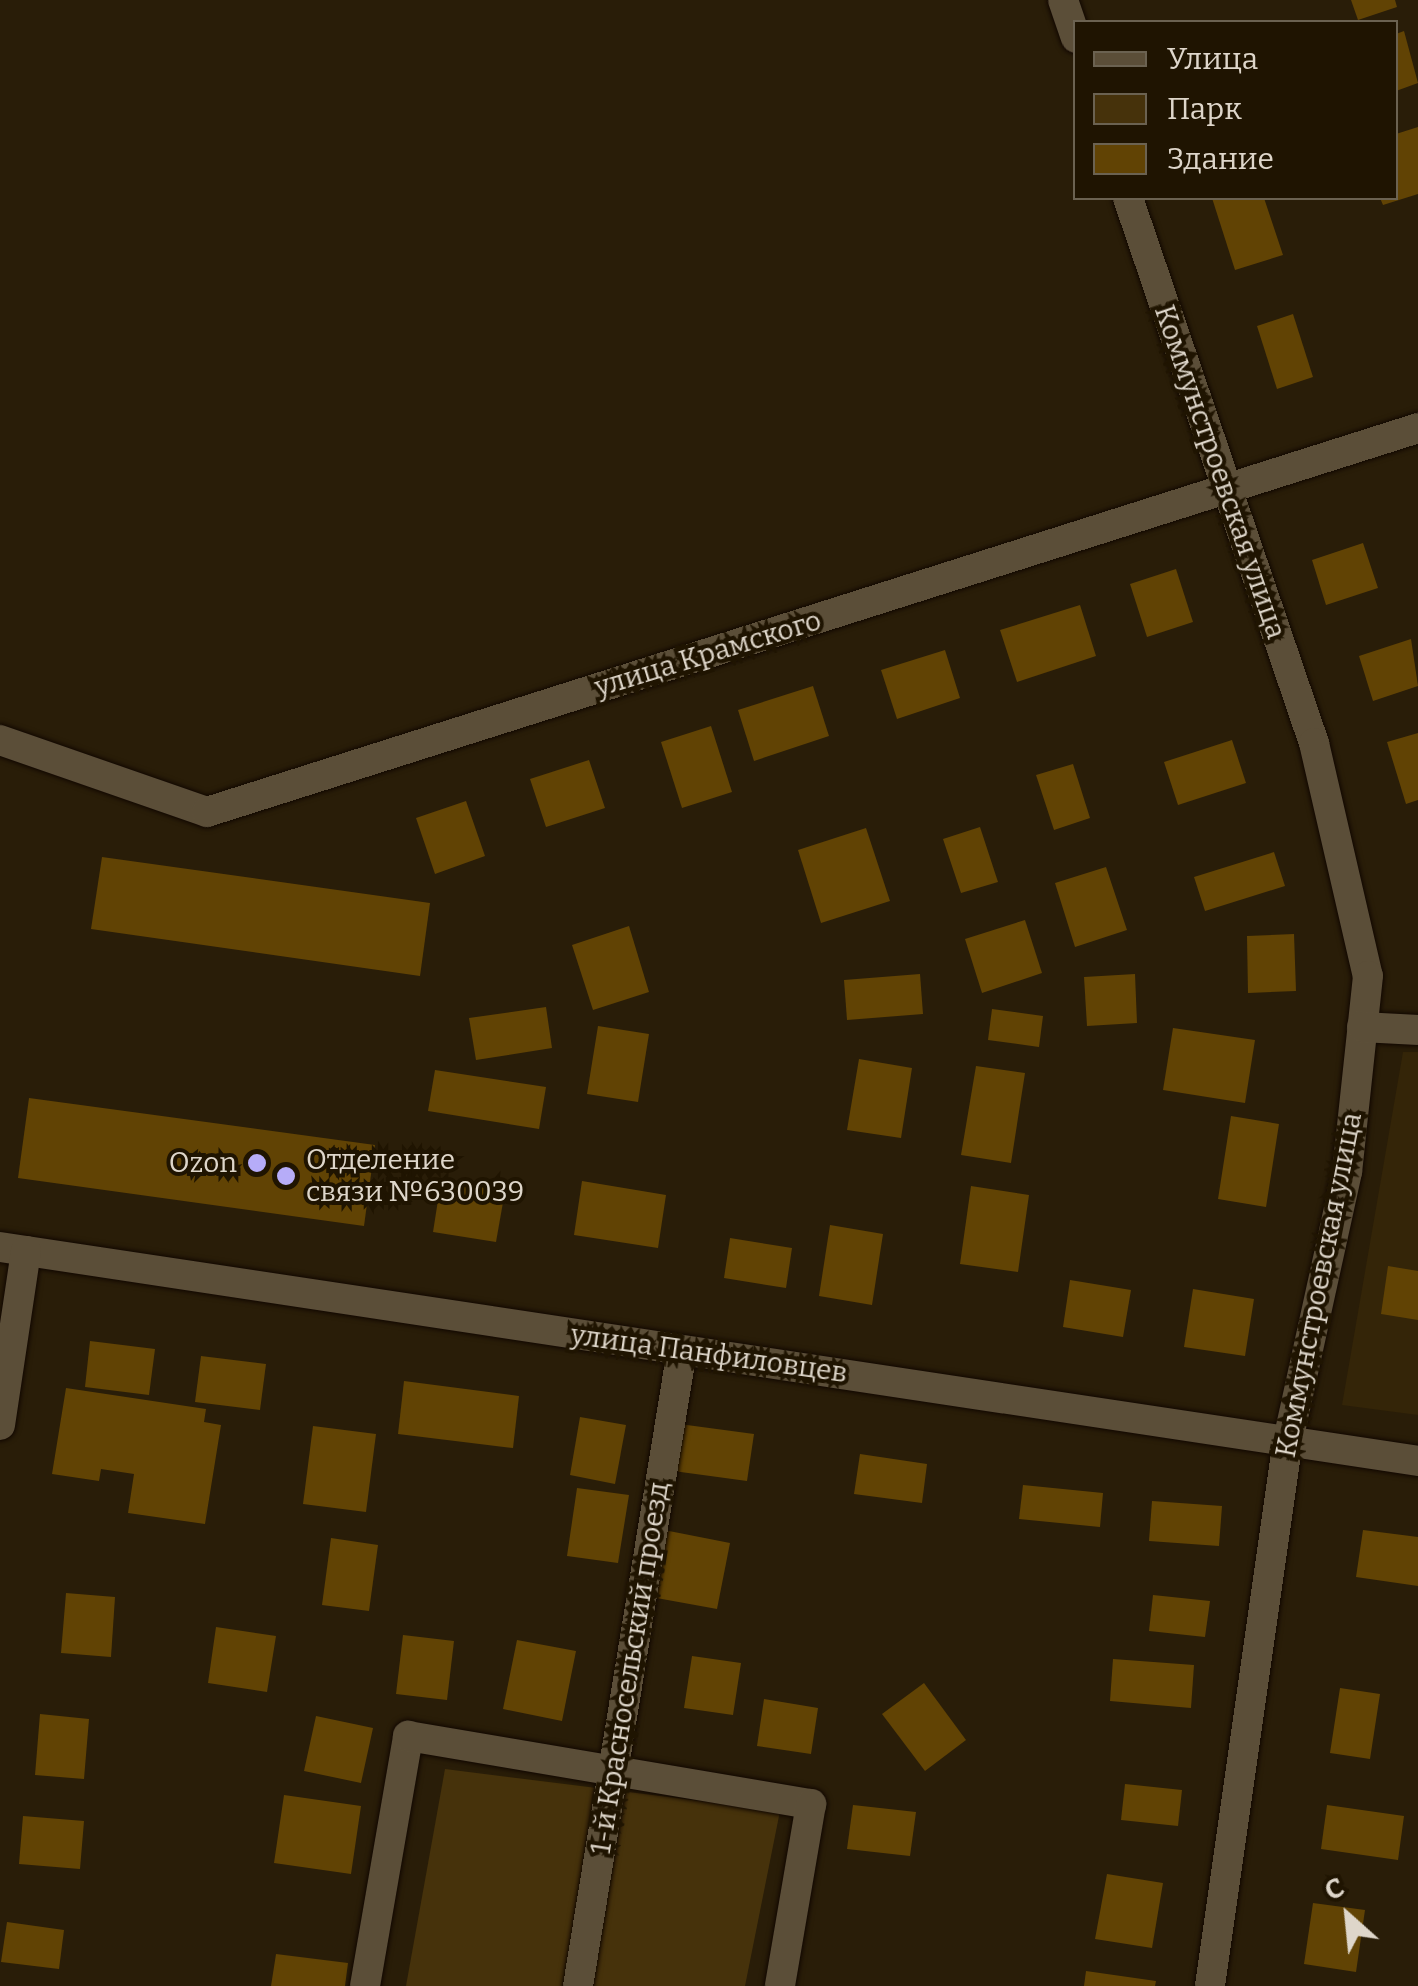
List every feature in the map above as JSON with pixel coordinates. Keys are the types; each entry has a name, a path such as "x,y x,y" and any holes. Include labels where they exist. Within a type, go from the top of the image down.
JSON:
{"street":[{"path":"1063,0 1073,29"},
{"name":"Коммунстроевская улица","path":"1129,200 1224,492 1314,743 1368,976 1346,1172 1288,1440 1210,1986"},
{"name":"улица Крамского","path":"0,740 206,812 1418,428"},
{"path":"1362,1027 1418,1030"},
{"path":"0,1425 13,1249"},
{"name":"улица Панфиловцев","path":"13,1249 1418,1461"},
{"name":"1-й Красносельский проезд","path":"578,1986 682,1350"},
{"path":"365,1986 408,1736 811,1804 780,1986"}],"shaded area":[{"path":"1403,1052 1418,1052 1418,1415 1342,1405"}],"green space":[{"path":"445,1769 780,1811 745,1986 406,1986"}],"building":[{"path":"1351,0 1395,0 1397,7 1358,20"},
{"path":"1404,31 1418,83 1398,90 1398,33"},
{"path":"1418,127 1418,194 1383,205 1381,200 1398,200 1398,133"},
{"path":"1213,200 1265,200 1283,255 1235,270"},
{"path":"1293,314 1313,377 1277,389 1257,326"},
{"path":"1363,543 1378,588 1326,605 1312,560"},
{"path":"1176,569 1193,622 1147,637 1130,584"},
{"path":"1080,605 1096,656 1017,682 1000,630"},
{"path":"1411,639 1418,686 1373,701 1359,656"},
{"path":"945,650 960,698 897,719 881,670"},
{"path":"813,686 829,736 754,761 738,710"},
{"path":"711,726 732,792 682,808 661,742"},
{"path":"1418,733 1418,800 1406,804 1387,742"},
{"path":"1232,740 1246,783 1178,805 1164,762"},
{"path":"589,760 605,808 546,827 530,779"},
{"path":"1073,764 1090,818 1054,830 1036,775"},
{"path":"466,801 485,856 435,874 416,818"},
{"path":"980,827 998,882 961,893 943,839"},
{"path":"866,828 890,901 821,923 798,850"},
{"path":"1274,852 1285,886 1205,911 1194,877"},
{"path":"102,857 430,903 420,976 91,929"},
{"path":"1106,867 1127,930 1075,947 1055,883"},
{"path":"1025,920 1042,973 982,993 965,939"},
{"path":"629,926 649,992 593,1010 572,945"},
{"path":"1294,934 1296,991 1248,993 1247,936"},
{"path":"920,974 923,1014 847,1020 844,980"},
{"path":"1135,974 1137,1023 1087,1026 1084,977"},
{"path":"546,1007 552,1048 476,1060 469,1018"},
{"path":"992,1009 1043,1016 1039,1047 988,1040"},
{"path":"598,1026 649,1034 638,1102 587,1094"},
{"path":"1173,1028 1255,1040 1245,1103 1163,1090"},
{"path":"859,1059 912,1068 901,1138 847,1130"},
{"path":"976,1066 1025,1073 1011,1163 961,1155"},
{"path":"435,1070 546,1087 539,1129 428,1111"},
{"path":"29,1098 375,1145 364,1226 18,1178"},
{"path":"1231,1116 1279,1124 1266,1207 1218,1199"},
{"path":"441,1181 505,1191 496,1242 433,1232"},
{"path":"582,1181 666,1195 658,1248 574,1235"},
{"path":"971,1186 1029,1195 1018,1272 960,1264"},
{"path":"830,1225 883,1234 872,1305 819,1296"},
{"path":"730,1238 792,1248 786,1288 724,1278"},
{"path":"1388,1266 1418,1271 1418,1320 1381,1314"},
{"path":"1070,1280 1131,1290 1123,1337 1063,1327"},
{"path":"1193,1289 1254,1299 1245,1356 1184,1347"},
{"path":"90,1341 155,1349 149,1395 85,1387"},
{"path":"201,1356 266,1364 260,1410 195,1402"},
{"path":"404,1381 519,1396 513,1448 398,1434"},
{"path":"66,1388 206,1409 204,1422 221,1425 205,1524 128,1513 134,1474 101,1469 99,1481 52,1474"},
{"path":"580,1417 626,1425 615,1484 570,1475"},
{"path":"672,1423 754,1434 747,1481 666,1470"},
{"path":"313,1426 376,1434 366,1512 303,1504"},
{"path":"860,1454 927,1464 922,1503 854,1494"},
{"path":"1023,1485 1103,1493 1100,1527 1019,1519"},
{"path":"577,1488 629,1495 618,1563 567,1556"},
{"path":"1152,1501 1222,1506 1219,1546 1149,1541"},
{"path":"664,1530 730,1543 717,1609 651,1597"},
{"path":"1363,1530 1418,1537 1418,1586 1356,1577"},
{"path":"331,1538 378,1545 369,1611 322,1605"},
{"path":"66,1593 115,1597 111,1657 61,1653"},
{"path":"1153,1595 1210,1601 1205,1637 1149,1631"},
{"path":"216,1627 276,1636 267,1692 208,1683"},
{"path":"403,1635 454,1641 447,1700 396,1694"},
{"path":"517,1640 576,1651 562,1721 503,1709"},
{"path":"692,1656 741,1663 733,1715 684,1708"},
{"path":"1113,1659 1194,1665 1191,1708 1110,1701"},
{"path":"924,1683 966,1740 925,1771 882,1714"},
{"path":"1340,1688 1380,1694 1370,1759 1330,1753"},
{"path":"764,1699 818,1708 811,1754 757,1746"},
{"path":"40,1714 89,1719 84,1779 35,1775"},
{"path":"316,1716 373,1728 361,1783 304,1771"},
{"path":"1125,1784 1182,1790 1178,1826 1121,1820"},
{"path":"284,1795 361,1806 351,1874 274,1863"},
{"path":"853,1805 916,1812 910,1856 847,1849"},
{"path":"1327,1805 1404,1816 1398,1860 1321,1849"},
{"path":"23,1816 84,1821 80,1869 19,1864"},
{"path":"1107,1874 1163,1883 1152,1948 1095,1939"},
{"path":"1313,1903 1365,1910 1356,1972 1304,1964"},
{"path":"7,1922 64,1930 59,1969 1,1962"},
{"path":"276,1954 348,1963 345,1986 271,1986"},
{"path":"1086,1971 1156,1981 1155,1986 1084,1986"}],"place":[{"name":"Ozon","path":"257,1163"},
{"name":"Отделение связи №630039","path":"286,1176"}]}
